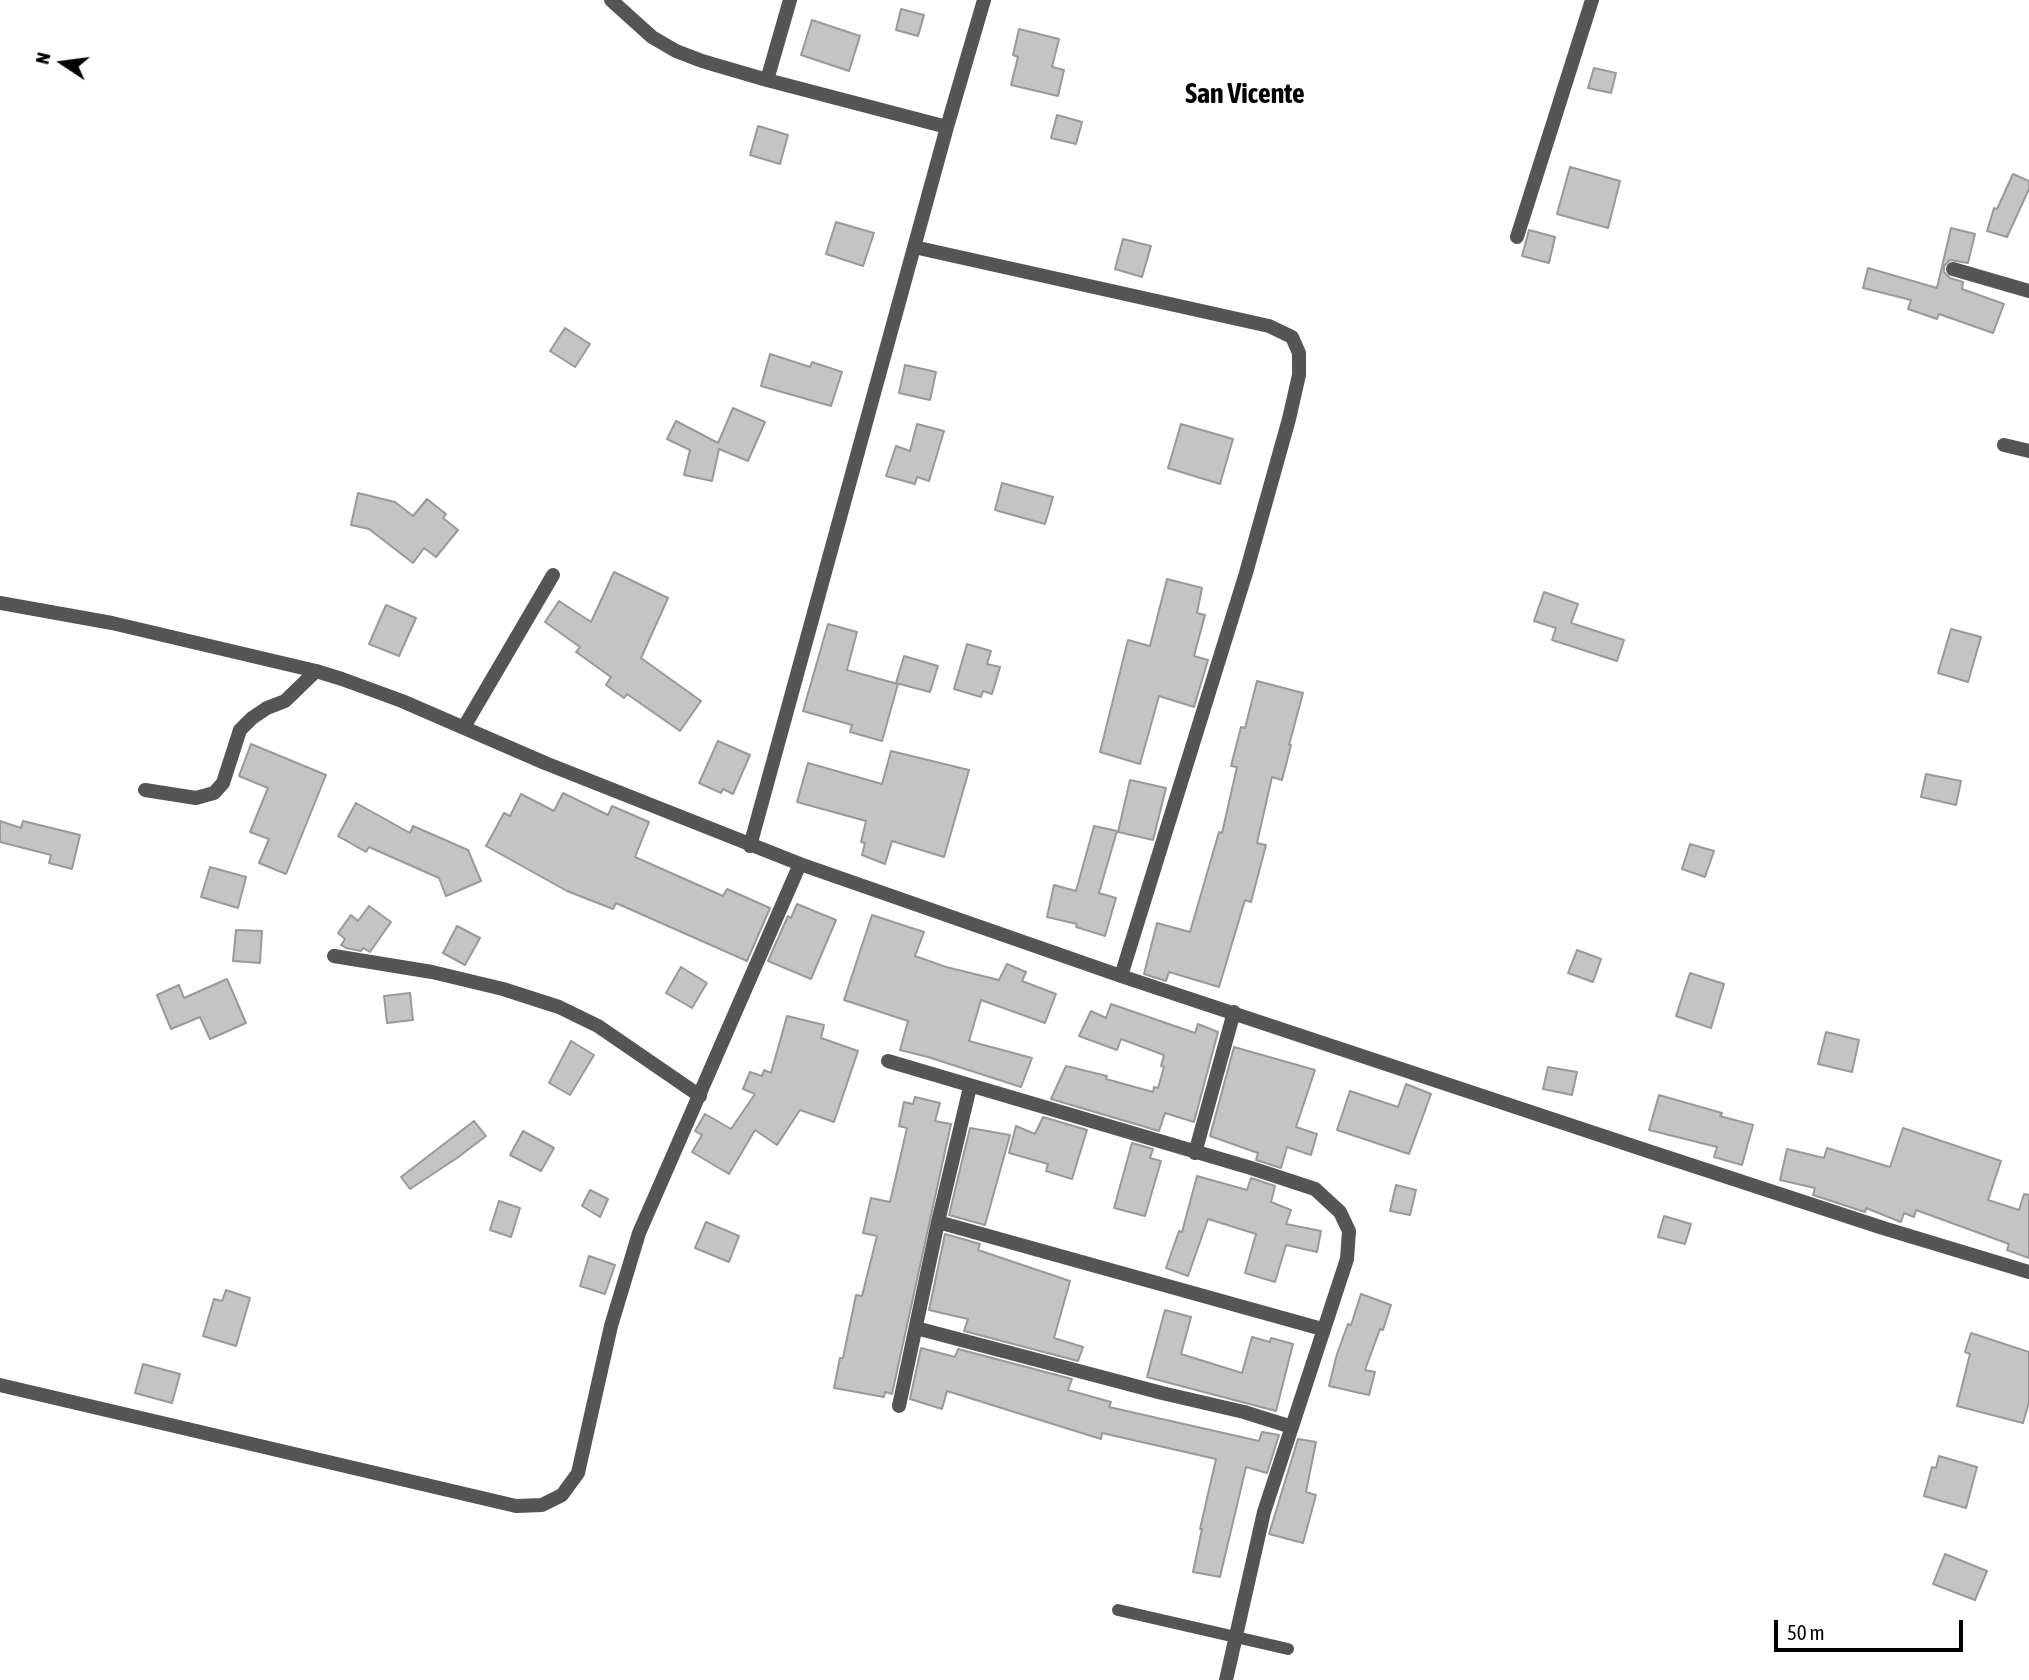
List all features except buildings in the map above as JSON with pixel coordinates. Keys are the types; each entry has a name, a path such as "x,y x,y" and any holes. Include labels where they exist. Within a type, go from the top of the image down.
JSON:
{"street":[{"path":"611,0 652,37 676,51 702,61 947,127"},
{"path":"766,80 790,0"},
{"path":"750,846 984,0"},
{"path":"1517,237 1592,0"},
{"path":"914,247 1269,326 1292,337 1299,353 1299,375 1289,418 1246,573 1121,976"},
{"path":"1953,269 2029,291"},
{"path":"2004,445 2029,451"},
{"path":"464,727 552,575"},
{"path":"0,603 112,623 316,671 402,701 545,763 800,864 1121,976 1883,1228 2029,1272"},
{"path":"145,790 196,797 215,793 223,783 240,730 259,713 285,701 316,671"},
{"path":"0,1385 516,1506 542,1505 562,1495 578,1473 611,1326 639,1233 800,864"},
{"path":"334,956 432,972 503,989 559,1007 598,1026 699,1097"},
{"path":"1195,1153 1234,1012"},
{"path":"888,1061 1315,1189 1340,1212 1349,1231 1347,1259 1264,1513 1226,1680"},
{"path":"899,1406 970,1087"},
{"path":"938,1222 1322,1329"},
{"path":"916,1328 1244,1412 1292,1427"}],"lane":[{"path":"1118,1610 1288,1649"}],"district":[{"name":"San Vicente","path":"1245,94"}]}
